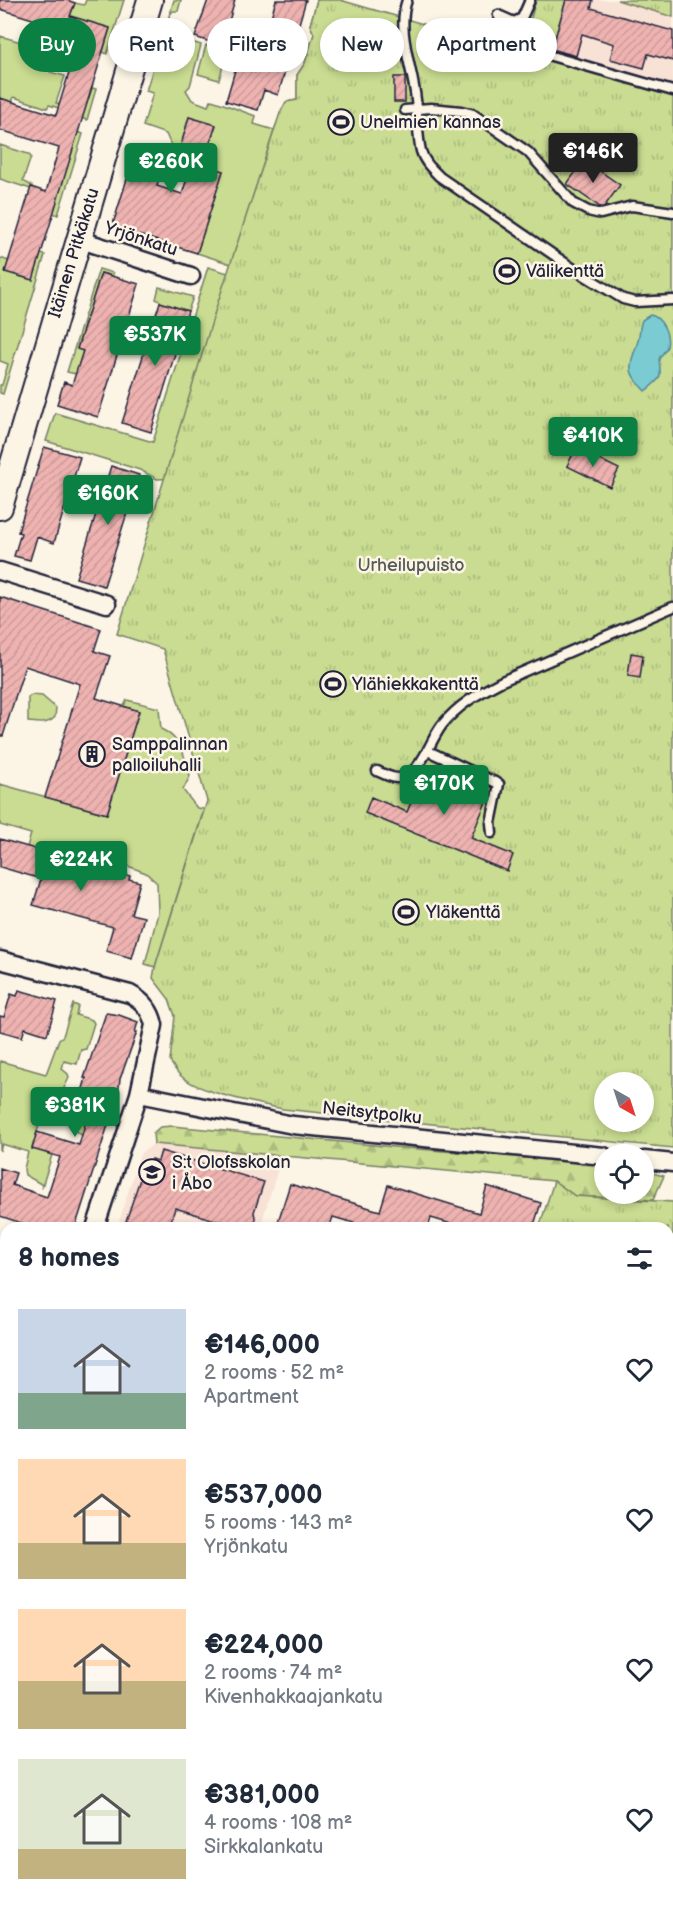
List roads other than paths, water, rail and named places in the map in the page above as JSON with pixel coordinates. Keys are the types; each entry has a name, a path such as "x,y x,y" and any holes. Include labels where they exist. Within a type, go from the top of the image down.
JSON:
{"main road":[{"name":"Itäinen Pitkäkatu","path":"0,507 150,0"}],"street":[{"name":"Yrjönkatu","path":"78,239 191,276"},
{"path":"0,571 107,604"},
{"path":"0,960 130,994 148,1010 154,1025 139,1094 97,1222"},
{"name":"Neitsytpolku","path":"139,1094 293,1125 594,1154"},
{"path":"654,1161 673,1163"}],"lane":[{"path":"406,0 403,10 403,27 417,109 421,152 427,164 440,177 574,269 623,299 635,302 673,300"},
{"path":"530,0 522,18 514,22 498,15 513,45 673,91"},
{"path":"405,110 453,110 473,114 528,152 573,203 588,211 601,214 632,206 673,212"},
{"path":"377,771 398,778 407,776 428,751 441,727 458,708 478,694 502,681 673,607"},
{"path":"428,751 499,783 491,823 492,833"}],"water":[{"path":"650,315 661,323 668,342 659,359 659,378 645,391 632,374 631,364 642,320"}],"place":[{"name":"Unelmien kannas","path":"341,122"},
{"name":"Välikenttä","path":"507,271"},
{"name":"Ylähiekkakenttä","path":"333,684"},
{"name":"Samppalinnan palloiluhalli","path":"92,754"},
{"name":"Yläkenttä","path":"406,912"},
{"name":"S:t Olofsskolan i Åbo","path":"152,1172"}],"park label":[{"name":"Urheilupuisto","path":"411,565"}]}
